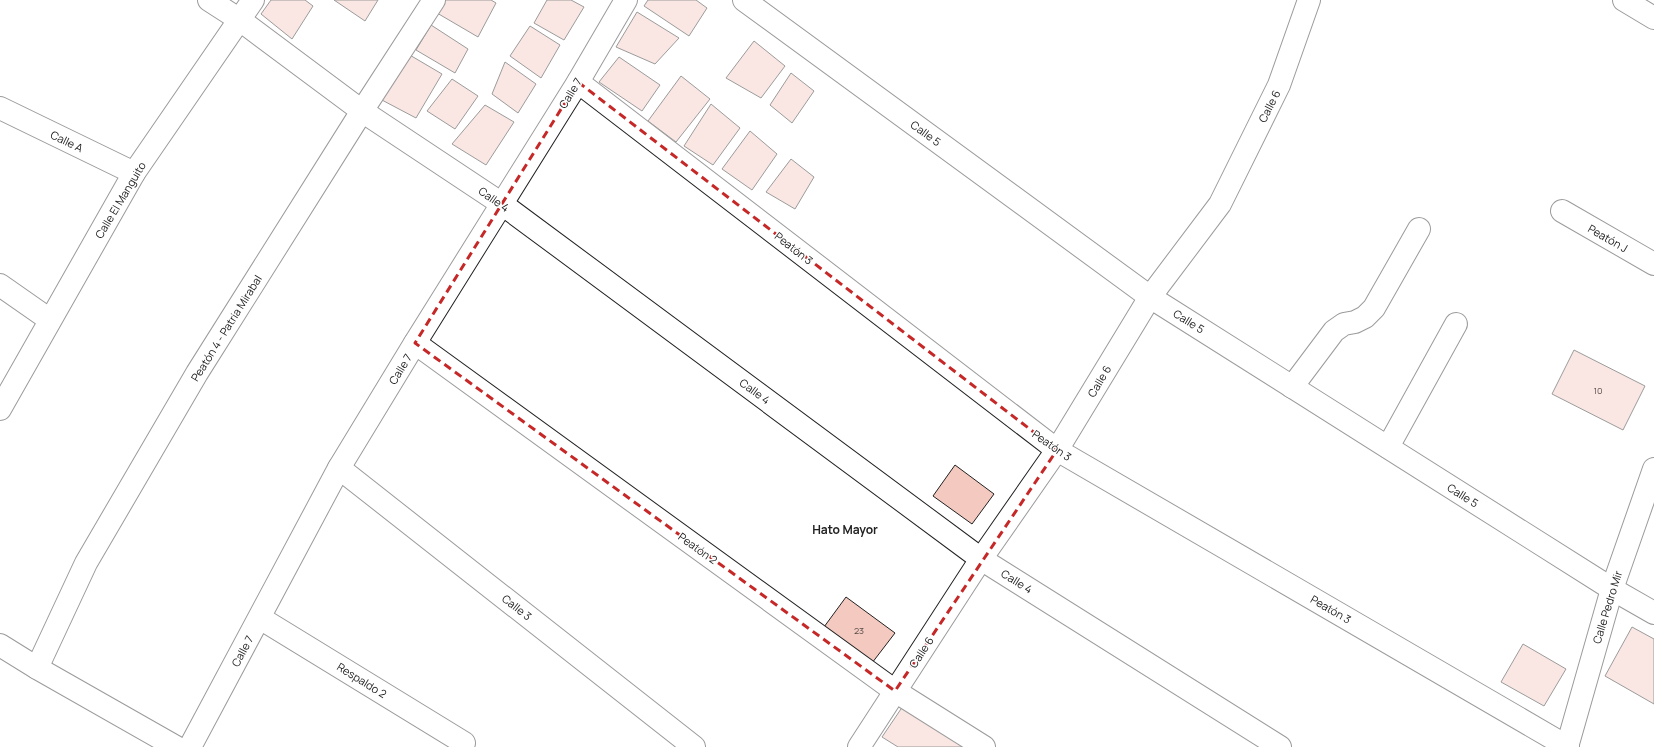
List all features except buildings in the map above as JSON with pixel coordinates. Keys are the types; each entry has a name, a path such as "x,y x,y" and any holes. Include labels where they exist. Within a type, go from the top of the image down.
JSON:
{"street":[{"name":"Calle 4","path":"209,0 240,20 362,111 502,204 981,559 1280,747"},
{"name":"Calle El Manguito","path":"0,409 134,173 253,0"},
{"name":"Peatón 4 - Patria Mirabal","path":"37,668 90,556 197,374 362,111 434,0"},
{"name":"Calle 7","path":"190,747 339,468 578,82 626,0"},
{"name":"Calle 5","path":"744,0 1150,297 1654,614"},
{"name":"Calle 6","path":"859,747 981,559 1057,450 1150,297 1220,204 1279,85 1308,0"},
{"path":"1624,0 1654,18"},
{"name":"Peatón 3","path":"578,82 1057,450 1568,747"},
{"name":"Calle A","path":"0,108 134,173"},
{"name":"Peatón J","path":"1562,212 1654,264"},
{"path":"1292,387 1334,331 1344,324 1355,322 1366,317 1374,308 1419,229"},
{"path":"0,285 50,320"},
{"path":"1388,447 1456,324"},
{"name":"Peatón 2","path":"415,344 895,691 984,747"},
{"name":"Calle 3","path":"339,468 694,747"},
{"name":"Calle Pedro Mir","path":"1568,747 1612,589 1654,469"},
{"name":"Respaldo 2","path":"260,618 464,743"},
{"path":"0,645 37,668 176,747"}],"highlighted area":[{"path":"578,82 1057,450 895,691 415,343"}],"district":[{"name":"Hato Mayor","path":"845,529"}]}
